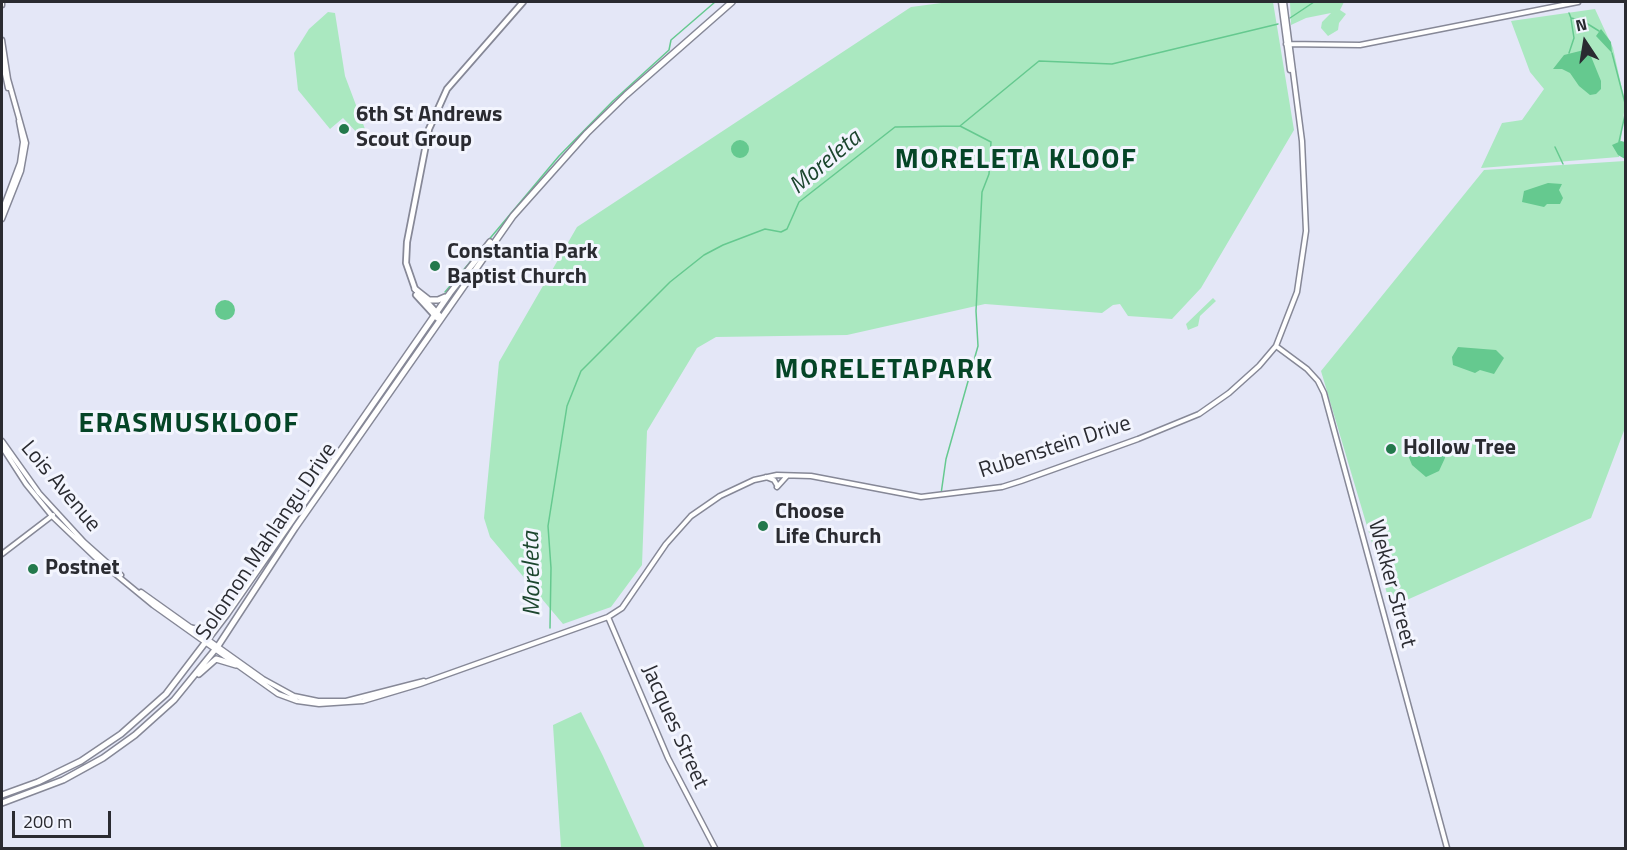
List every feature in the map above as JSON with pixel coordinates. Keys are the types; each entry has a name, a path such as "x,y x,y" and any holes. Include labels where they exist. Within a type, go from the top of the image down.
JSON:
{"main road":[{"path":"437,316 420,301 408,280 404,263 429,129 439,104 458,76 523,2"},
{"name":"Solomon Mahlangu Drive","path":"2,803 63,780 103,758 150,722 190,682 216,648 437,316 450,293 587,133 669,56 732,2"},
{"name":"Solomon Mahlangu Drive","path":"2,795 38,782 81,761 121,734 166,694 207,642 437,316 500,232"},
{"path":"406,245 408,271 415,289 437,316"},
{"path":"415,289 433,301 441,300 450,293"},
{"path":"191,628 200,632 208,631 227,614"},
{"path":"190,682 216,659 236,665"}],"street":[{"name":"Rubenstein Drive","path":"216,648 278,694 313,704 353,703 425,681 608,617 622,608 666,544 691,516 735,488 766,477 790,474 811,476 912,496 1002,487 1138,440 1199,414 1229,393 1259,366 1276,346 1297,292 1305,244 1303,161 1283,2"},
{"path":"1287,44 1360,45 1578,2"},
{"path":"2,40 8,79 26,143 21,171 2,219"},
{"path":"2,60 23,142 18,170 2,211"},
{"name":"Wekker Street","path":"1276,346 1307,369 1318,381 1324,393 1447,849"},
{"name":"Lois Avenue","path":"2,441 19,468 54,514 108,565 207,642"},
{"name":"Lois Avenue","path":"2,447 30,490 97,559 153,605 207,642"},
{"path":"766,477 774,480 777,486 790,474"},
{"path":"2,555 54,514"},
{"name":"Jacques Street","path":"608,617 668,758 715,849"},
{"path":"207,642 216,648"},
{"name":"Rubenstein Drive","path":"216,648 274,687 310,700 352,700 417,681 425,681"}],"shaded area":[{"path":"949,2 1273,2 1294,130 1201,288 1172,319 1128,316 1120,304 1113,305 1102,313 985,304 847,335 716,337 697,348 647,431 642,565 611,607 563,624 490,537 484,518 499,362 577,227 911,7"},
{"path":"1290,2 1344,2 1340,10 1346,14 1339,23 1338,30 1328,36 1321,28 1322,22 1331,13 1306,18 1291,25"},
{"path":"1595,9 1613,48 1625,103 1619,157 1481,168 1502,123 1522,120 1544,89 1530,72 1511,21"},
{"path":"328,12 335,13 345,76 365,129 361,137 343,118 330,129 298,90 294,53 309,29"},
{"path":"1601,29 1611,42 1612,53 1596,36"},
{"path":"1588,49 1601,81 1601,89 1596,94 1590,95 1579,86 1570,73 1562,69 1553,69 1564,55"},
{"path":"736,140 744,140 749,145 747,156 736,158 731,153 731,145"},
{"path":"1621,141 1625,142 1625,159 1618,155 1612,145"},
{"path":"1625,161 1625,428 1591,518 1391,607 1321,371 1484,170"},
{"path":"1548,183 1562,184 1559,190 1563,198 1560,204 1547,204 1544,207 1522,202 1524,191"},
{"path":"1213,298 1216,301 1200,316 1198,326 1188,330 1186,324"},
{"path":"225,300 232,303 235,310 232,317 225,320 218,317 215,310 218,303"},
{"path":"1458,347 1496,350 1504,358 1494,374 1480,370 1475,373 1453,365 1452,357"},
{"path":"1411,439 1442,448 1445,451 1445,458 1439,471 1426,477 1412,465 1406,450"},
{"path":"581,712 645,848 561,848 553,725"}],"waterway":[{"path":"445,292 559,156 613,101 669,50 671,40 715,2"},
{"name":"Moreleta","path":"1290,18 1314,2"},
{"path":"1569,13 1571,18 1583,21 1599,31"},
{"path":"1569,53 1574,38 1571,19"},
{"name":"Moreleta","path":"550,628 551,568 548,526 567,406 581,371 670,282 704,255 723,245 765,229 781,232 787,229 799,202 895,127 960,126 1039,61 1112,64 1278,24"},
{"path":"1612,53 1626,107"},
{"path":"1619,142 1626,110"},
{"path":"941,494 946,459 978,346 976,311 982,192 989,174 991,142 960,126"},
{"path":"1555,147 1563,164"}],"place":[{"name":"6th St Andrews Scout Group","path":"344,129"},
{"name":"Constantia Park Baptist Church","path":"435,266"},
{"name":"Hollow Tree","path":"1391,449"},
{"name":"Choose Life Church","path":"763,526"},
{"name":"Postnet","path":"33,569"}],"district":[{"name":"MORELETA KLOOF","path":"1016,161"},
{"name":"MORELETAPARK","path":"884,371"},
{"name":"ERASMUSKLOOF","path":"189,425"}]}
